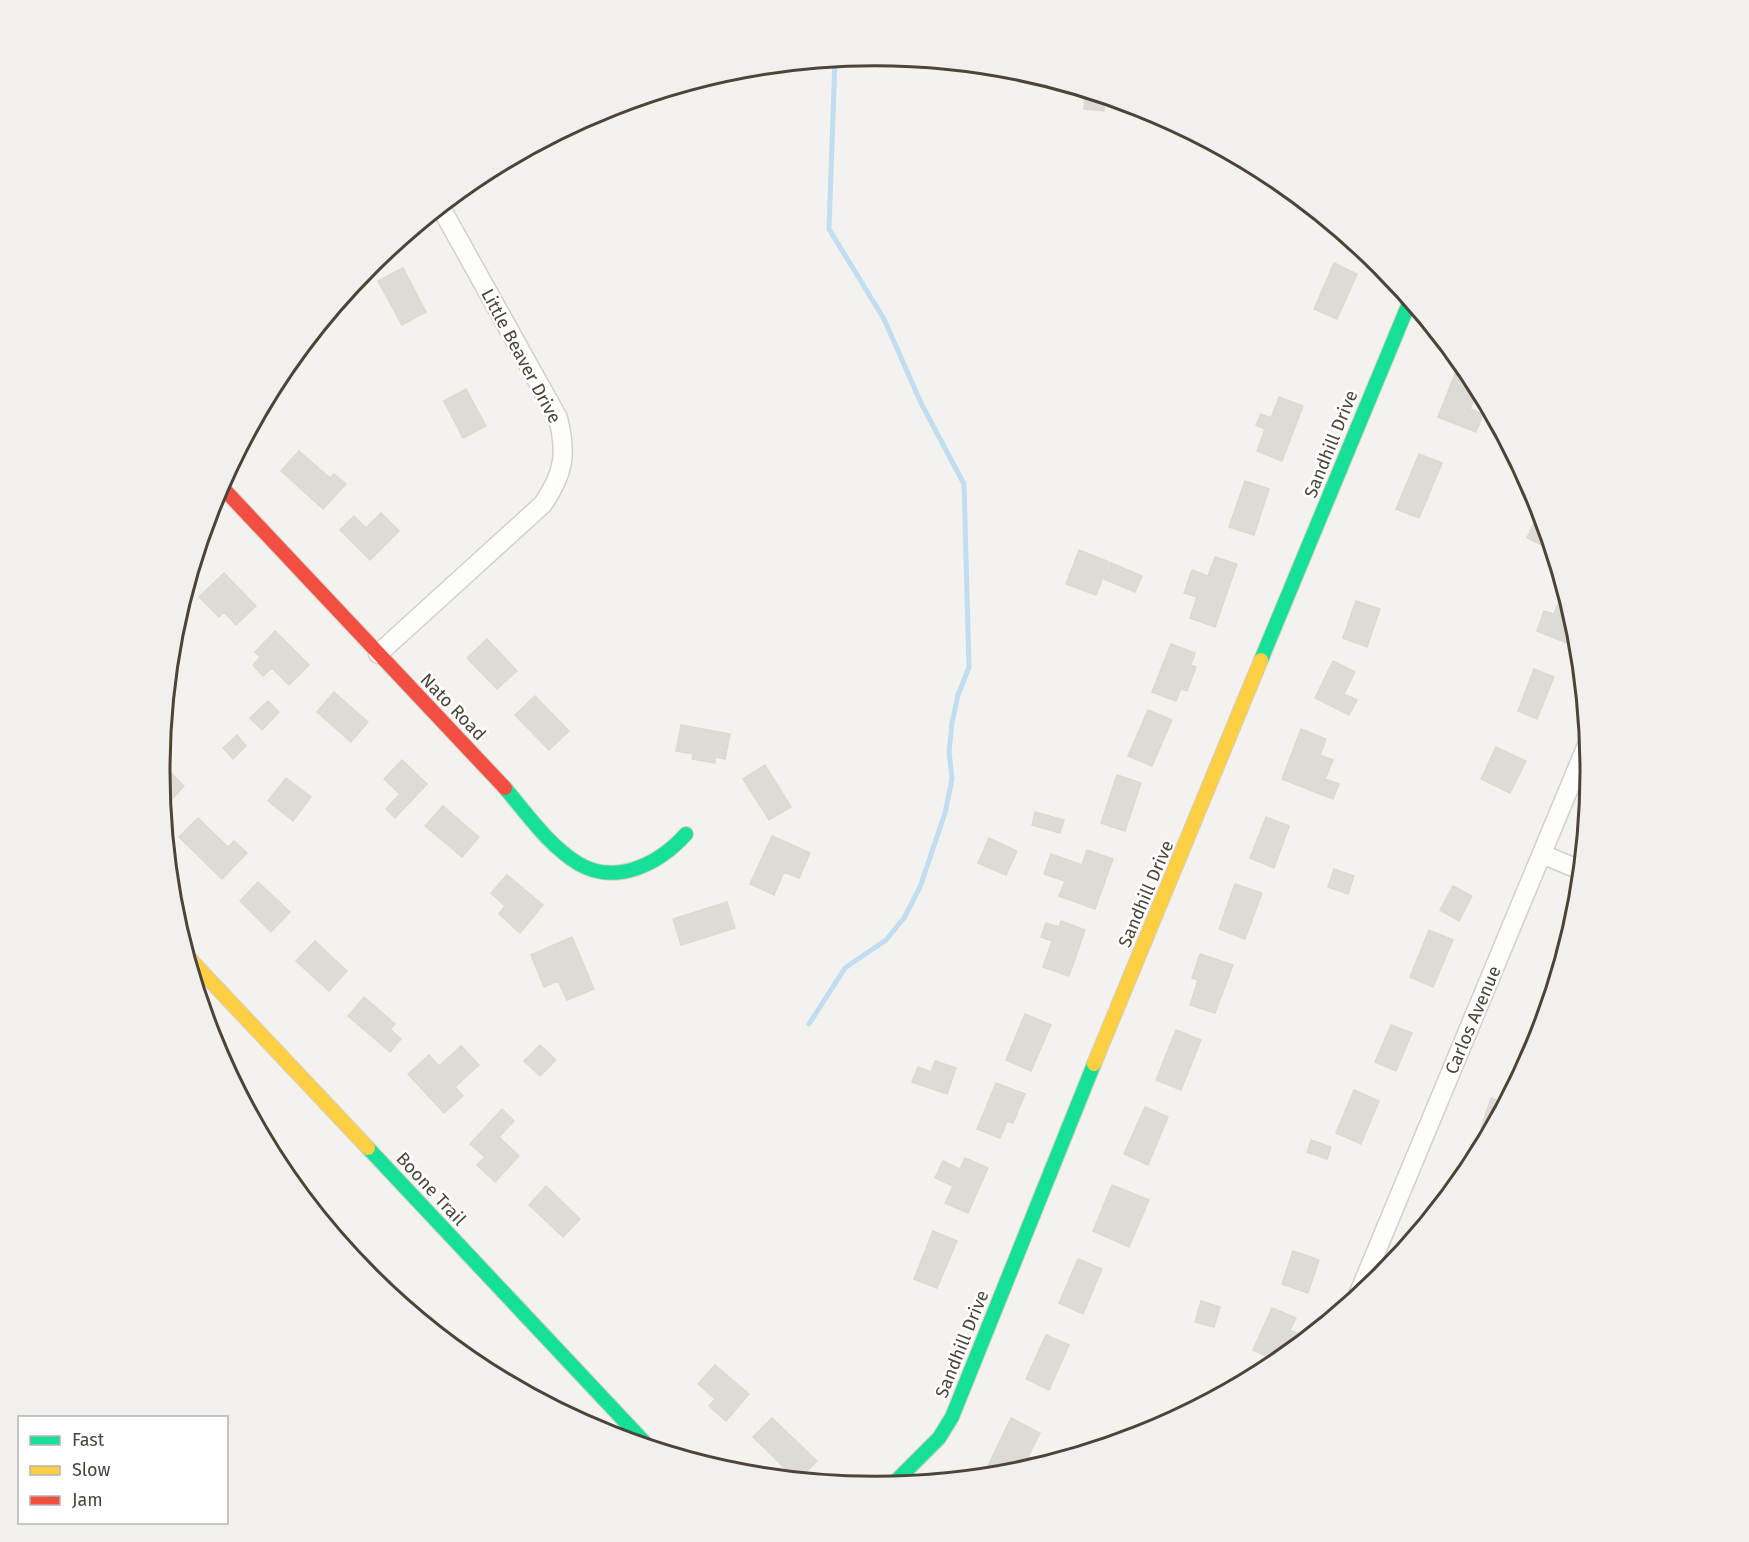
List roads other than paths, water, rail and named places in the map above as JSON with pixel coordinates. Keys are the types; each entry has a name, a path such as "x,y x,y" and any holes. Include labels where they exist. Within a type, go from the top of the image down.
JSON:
{"street":[{"name":"Little Beaver Drive","path":"378,654 543,504 555,487 564,456 558,418 444,213"},
{"name":"Sandhill Drive","path":"902,1475 933,1444 952,1417 1122,998 1407,308"},
{"name":"Nato Road","path":"227,492 563,852 576,862 591,869 627,872 647,866 664,856 686,834"},
{"name":"Carlos Avenue","path":"1366,1277 1580,763"},
{"path":"1542,854 1572,867"},
{"name":"Boone Trail","path":"198,968 638,1435"}],"waterway":[{"path":"809,1024 845,968 886,940 904,918 920,887 945,813 952,779 949,752 952,723 958,695 969,667 964,484 921,403 884,319 829,229 835,68"}]}
